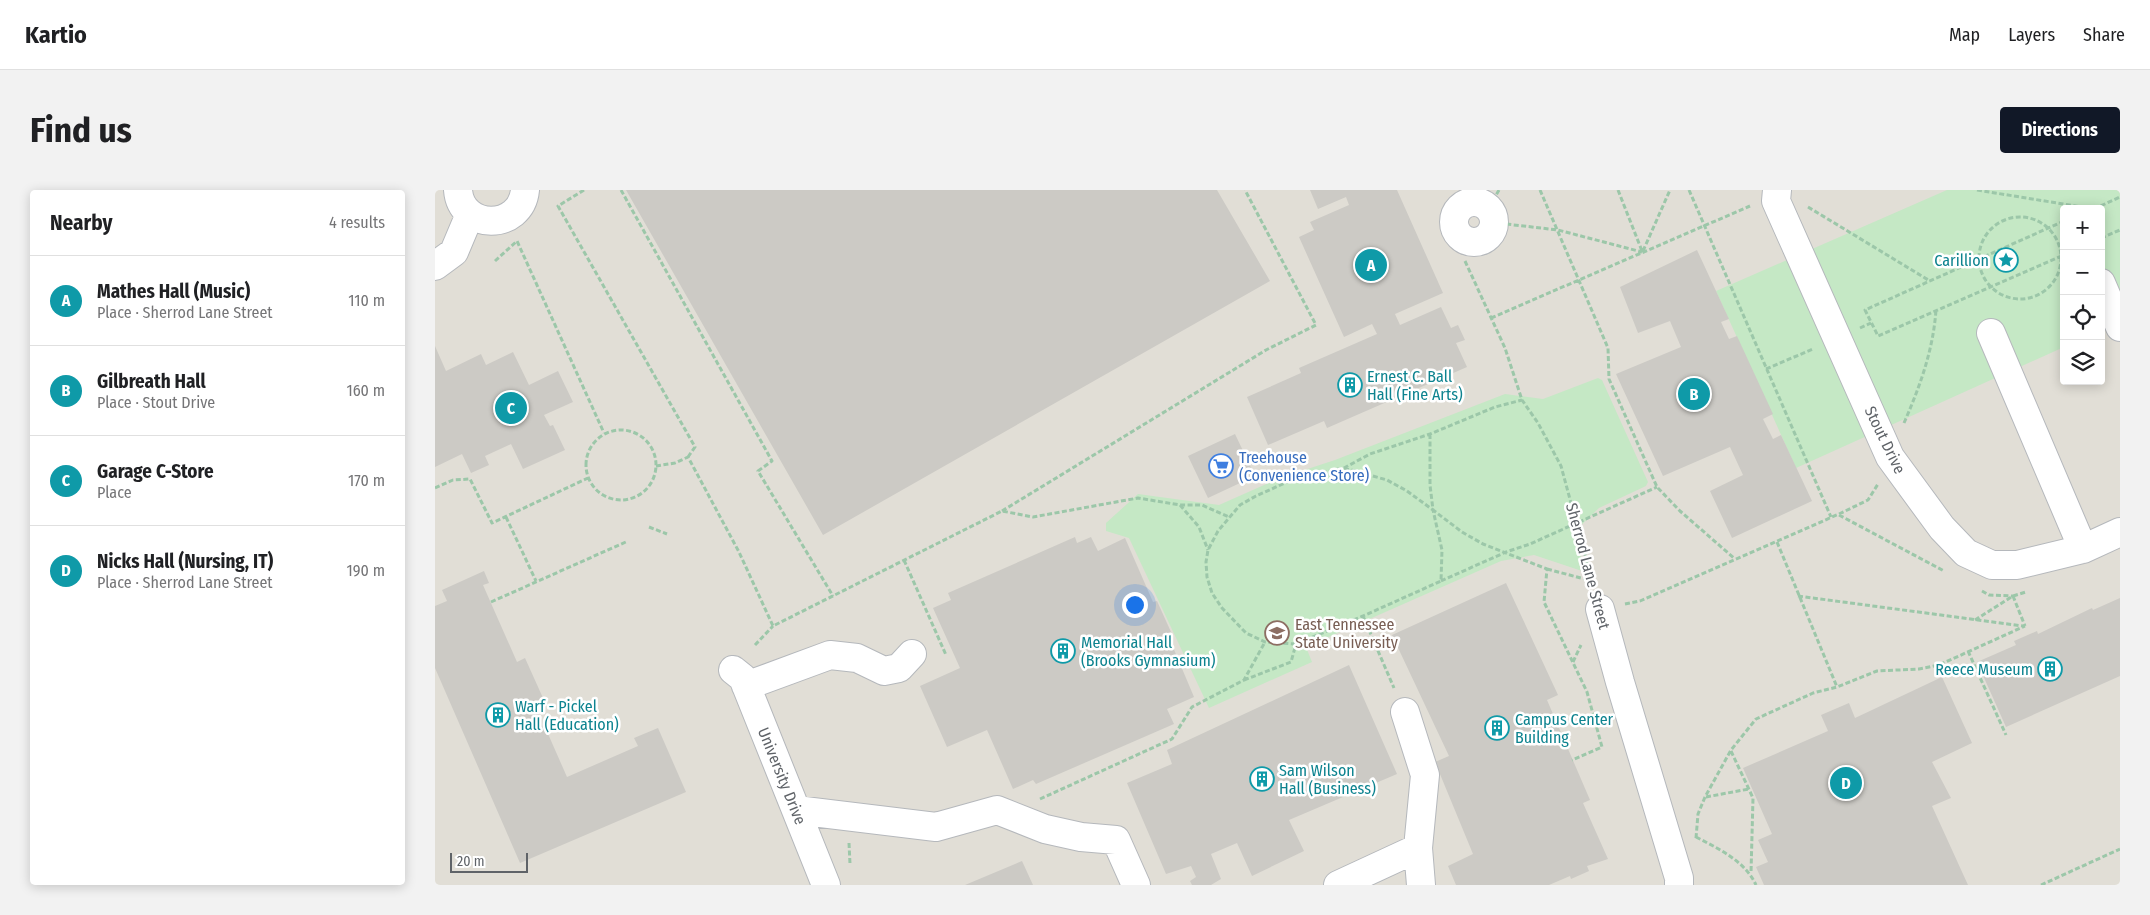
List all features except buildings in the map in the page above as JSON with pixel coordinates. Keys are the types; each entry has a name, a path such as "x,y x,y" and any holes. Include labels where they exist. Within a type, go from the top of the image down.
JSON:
{"street":[{"path":"458,190 463,206 470,214 480,220 491,222 502,220 512,215 520,207 525,190"},
{"name":"Stout Drive","path":"1777,195 1890,458 1942,528 1965,553 1992,565 2017,565 2083,549 2120,532"},
{"path":"1457,198 1470,202 1479,202 1487,206 1492,213 1494,222 1493,230 1487,237 1479,242 1471,242 1462,238 1456,232 1453,226 1457,211 1457,198"},
{"path":"435,266 454,252 470,214"},
{"path":"2105,292 2120,327"},
{"path":"1991,334 2083,549"},
{"name":"Sherrod Lane Street","path":"1600,609 1669,844 1679,885"},
{"name":"University Drive","path":"826,885 740,678 830,655 857,658 884,671 899,668 912,654"},
{"path":"1405,712 1425,775 1418,848 1421,885"},
{"path":"796,810 936,826 997,810 1045,829 1081,837 1116,840 1136,885"},
{"path":"1338,885 1418,848"}],"path":[{"path":"584,190 558,206 695,447 688,457 675,463 656,466"},
{"path":"621,190 772,461 758,471 833,596"},
{"path":"755,645 773,626 1002,511 1266,350 1316,325 1245,190"},
{"path":"1499,190 1495,198 1506,224 1558,230 1643,252"},
{"path":"1540,190 1608,348 1609,379 1657,487 1680,511 1735,559"},
{"path":"1618,190 1643,252"},
{"path":"1643,252 1669,190"},
{"path":"1689,190 1831,517"},
{"path":"1977,190 2069,205"},
{"path":"1491,318 1777,195 1796,200 1930,281"},
{"path":"2103,205 2120,197"},
{"path":"2060,266 2057,276 2047,289 2025,299 2009,297 1991,287 1979,267 1979,259 1980,246 1988,231 2002,220 2015,216 2029,217 2044,224 2054,234 2061,250"},
{"path":"2060,223 1865,310 1878,336 2060,257"},
{"path":"2105,236 2120,230"},
{"path":"495,261 517,241 604,433"},
{"name":"Sherrod Lane Street","path":"1465,261 1505,348 1522,400 1539,423 1561,466 1600,609"},
{"path":"1640,601 1777,542 1868,500 1873,494 1890,458 1923,376 1934,337 1937,310"},
{"path":"1522,400 1495,408 1430,434 1370,454 1344,468 1317,472 1288,481 1248,500 1217,531 1208,550 1207,577 1221,608 1247,633 1265,642 1296,644 1506,552 1530,544 1657,487"},
{"path":"621,430 632,432 643,438 651,446 656,466 652,480 645,490 635,496 624,499 613,499 594,487 586,467 587,456 592,446 604,433 621,430"},
{"path":"1430,434 1430,485 1433,510 1442,550 1441,581"},
{"path":"688,457 739,552 773,626"},
{"path":"1344,468 1387,480 1407,491 1462,532 1483,544 1547,569 1592,581"},
{"path":"435,488 453,480 471,478 492,523 589,478"},
{"path":"1002,511 1033,518 1137,498 1180,505 1202,505 1229,517"},
{"path":"1180,505 1199,527 1208,550"},
{"path":"1839,514 1945,571"},
{"path":"506,517 536,581"},
{"path":"649,527 667,534"},
{"path":"491,602 628,541"},
{"path":"1777,542 1837,687"},
{"path":"904,560 946,655"},
{"path":"1547,569 1544,602 1587,692 1602,747 1573,760"},
{"path":"1980,590 1989,595 2013,596"},
{"path":"1798,596 2025,626"},
{"path":"1974,620 2013,596"},
{"path":"2013,596 2025,626"},
{"path":"1363,616 1405,712"},
{"path":"1698,814 1705,797 1731,750 1756,719 1813,693 1837,687 1877,671 1919,669 1939,665 2025,626"},
{"path":"1244,680 1265,642"},
{"path":"1025,821 1027,804 1172,739 1192,707 1244,680 1291,662 1296,644"},
{"path":"1968,651 2006,735"},
{"path":"1731,750 1753,798 1751,873 1756,885"},
{"path":"1705,797 1749,789"},
{"path":"1696,836 1727,853 1751,873"},
{"path":"849,843 850,864"},
{"path":"2041,885 2120,850"}],"shaded area":[{"name":"East Tennessee State University","path":"435,190 2120,190 2120,885 435,885"}],"green space":[{"path":"1947,190 2120,190 2120,322 2105,328 2105,205 2060,205 2060,349 1796,468 1716,291"},
{"path":"1598,378 1602,380 1648,482 1646,486 1599,508 1574,532 1585,572 1534,555 1501,561 1306,647 1312,662 1209,708 1129,538 1106,531 1106,523 1138,494 1219,505 1280,478 1335,460 1505,394 1543,399"}],"place":[{"name":"Carillion","path":"2006,260"},
{"name":"Mathes Hall (Music)","path":"1371,265"},
{"name":"Ernest C. Ball Hall (Fine Arts)","path":"1350,385"},
{"name":"Gilbreath Hall","path":"1694,394"},
{"name":"Garage C-Store","path":"511,408"},
{"name":"Treehouse (Convenience Store)","path":"1221,466"},
{"name":"East Tennessee State University","path":"1277,633"},
{"name":"Memorial Hall (Brooks Gymnasium)","path":"1063,651"},
{"name":"Reece Museum","path":"2050,669"},
{"name":"Warf - Pickel Hall (Education)","path":"498,715"},
{"name":"Campus Center Building","path":"1497,728"},
{"name":"Sam Wilson Hall (Business)","path":"1262,779"},
{"name":"Nicks Hall (Nursing, IT)","path":"1846,783"}]}
